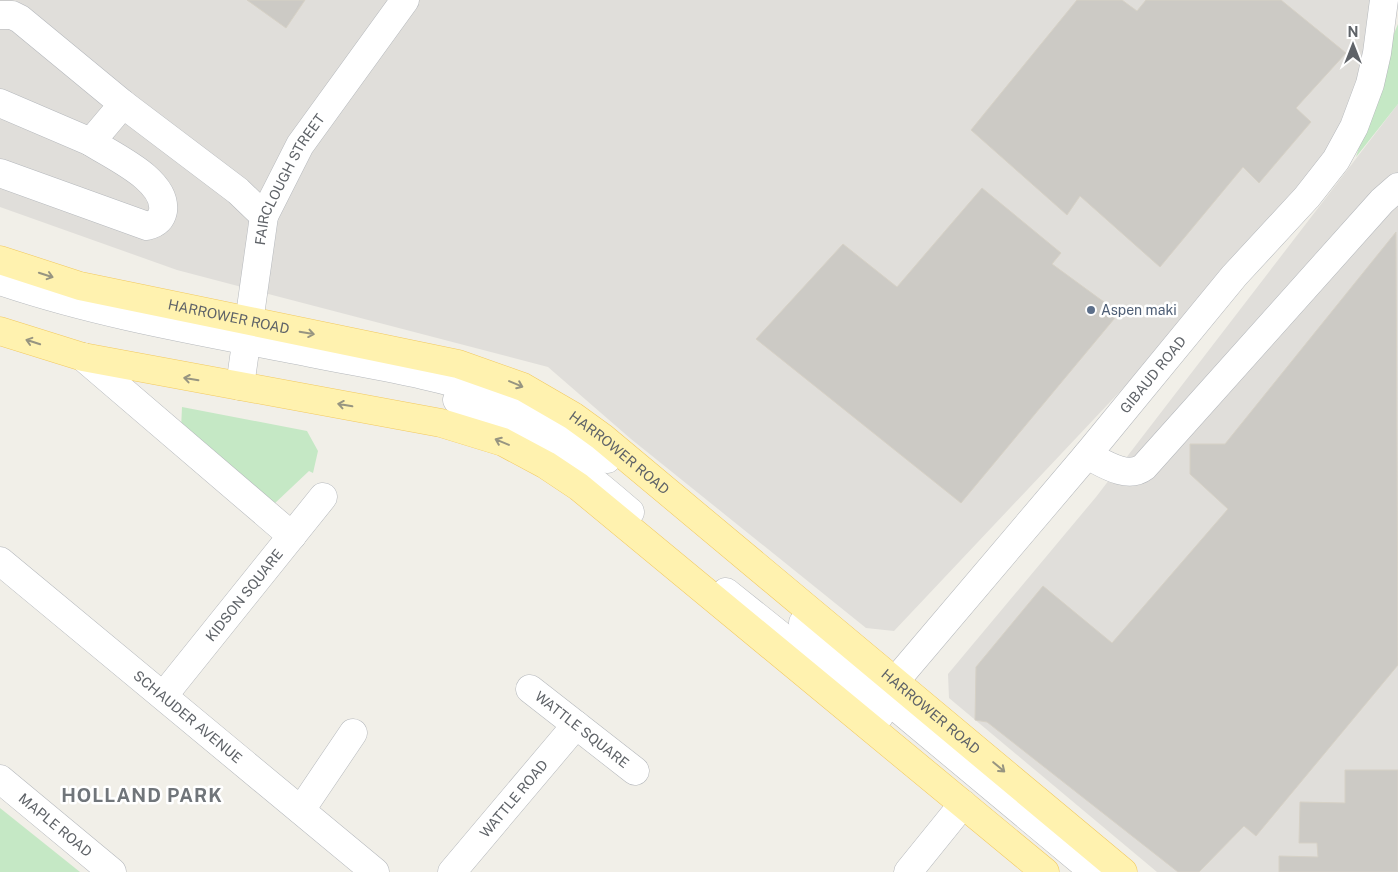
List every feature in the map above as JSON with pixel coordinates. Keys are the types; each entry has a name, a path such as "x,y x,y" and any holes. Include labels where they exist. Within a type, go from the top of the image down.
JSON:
{"main road":[{"name":"HARROWER ROAD","path":"0,260 246,338 356,341 458,364 495,376 547,400 602,437 878,701 963,804 1045,872"},
{"name":"HARROWER ROAD","path":"0,331 83,358 442,423 511,446 546,465 579,487 878,701 1123,872"}],"street":[{"name":"FAIRCLOUGH STREET","path":"240,386 264,216 300,145 405,0"},
{"name":"GIBAUD ROAD","path":"878,701 1087,454 1234,276 1307,197 1336,160 1354,126 1370,84 1377,53 1384,0"},
{"path":"7,11 20,18 123,104 238,191 264,216"},
{"path":"0,102 91,142 151,181 160,191 164,202 162,215 156,224 147,226 0,173"},
{"path":"91,142 123,104"},
{"path":"1087,454 1110,467 1127,472 1137,472 1144,467 1382,201 1398,187"},
{"path":"0,281 94,310 246,338 419,388 467,404 514,424 573,463 711,579 878,701 1094,872"},
{"path":"0,295 93,322 246,338"},
{"path":"83,358 292,536"},
{"name":"KIDSON SQUARE","path":"164,695 323,497"},
{"name":"SCHAUDER AVENUE","path":"0,561 164,695 375,872"},
{"name":"WATTLE SQUARE","path":"530,689 635,771"},
{"path":"878,701 1070,872"},
{"name":"WATTLE ROAD","path":"452,872 576,725"},
{"path":"301,810 353,733"},
{"name":"MAPLE ROAD","path":"0,779 112,872"},
{"path":"908,872 963,804"}],"shaded area":[{"path":"0,0 1376,0 1351,126 1309,191 894,631 866,628 631,439 548,367 177,270 0,207"},
{"path":"1398,104 1398,872 1157,872 949,698 948,674 1096,497"}],"green space":[{"path":"1398,24 1398,104 1356,157 1393,36"},
{"path":"182,407 307,431 318,451 313,473 309,471 273,505 181,429"},
{"path":"0,808 80,872 0,872"}],"building":[{"path":"247,0 305,0 286,28"},
{"path":"1077,0 1122,0 1137,11 1146,0 1281,0 1346,53 1296,108 1311,122 1259,183 1243,167 1160,267 1080,196 1067,215 971,130"},
{"path":"982,188 1061,253 1052,264 1119,313 961,503 756,339 843,244 897,287"},
{"path":"1396,232 1398,665 1256,836 1244,826 1199,872 1178,872 987,722 975,720 976,667 1043,586 1112,643 1228,509 1190,474 1190,444 1225,444"},
{"path":"1345,770 1398,770 1398,872 1279,872 1279,856 1318,857 1317,843 1299,843 1300,802 1345,803"}],"place":[{"name":"Aspen maki","path":"1091,310"}],"district":[{"name":"HOLLAND PARK","path":"142,795"}]}
